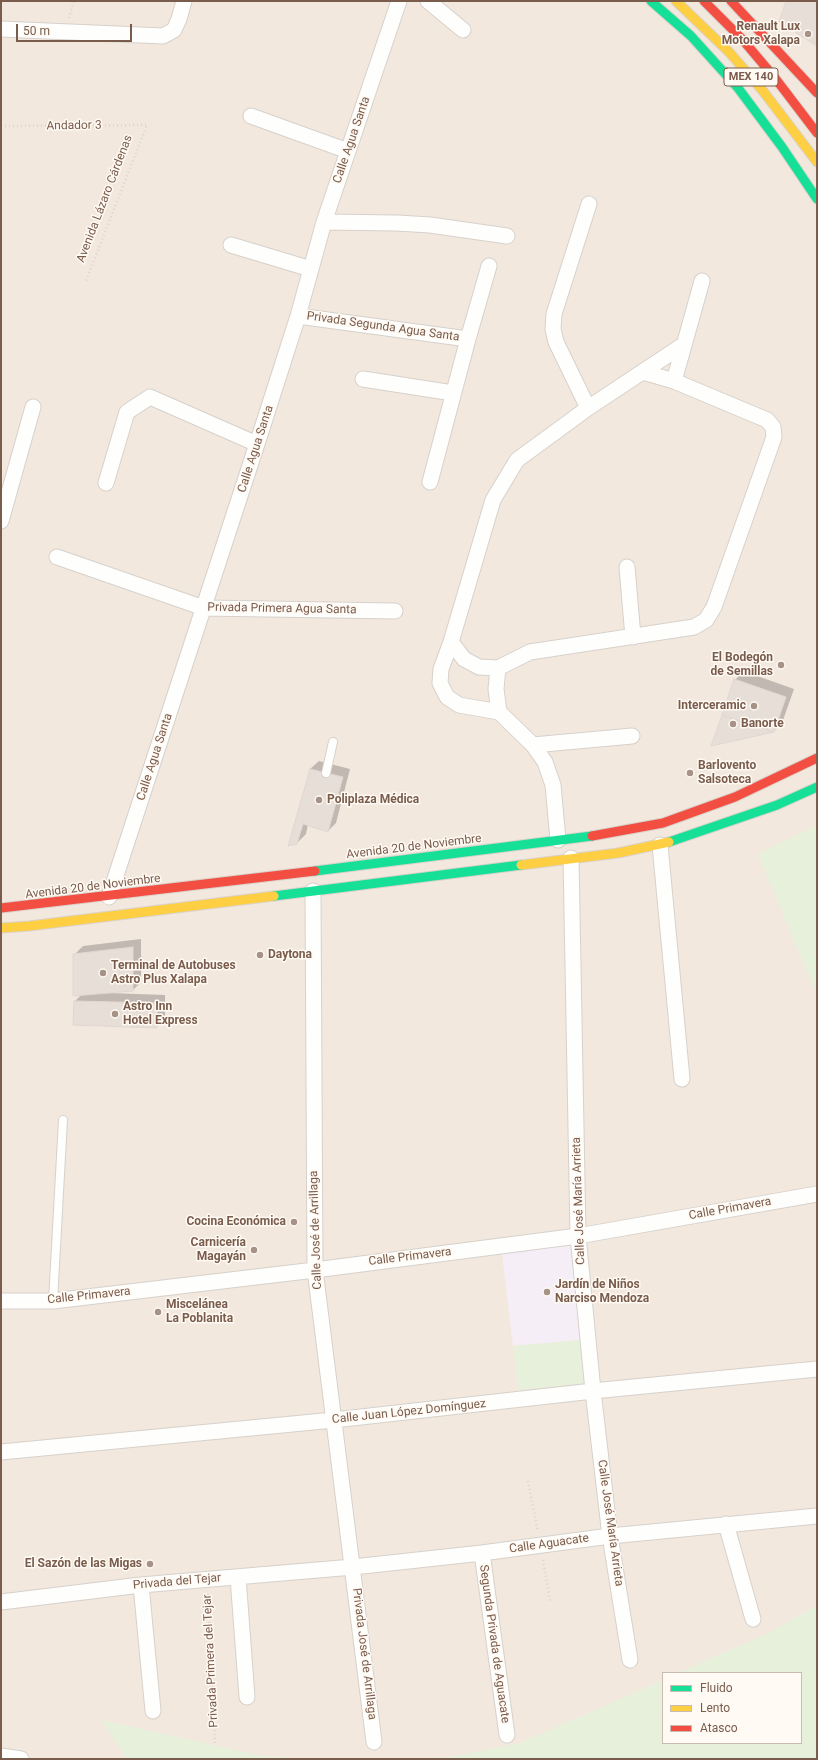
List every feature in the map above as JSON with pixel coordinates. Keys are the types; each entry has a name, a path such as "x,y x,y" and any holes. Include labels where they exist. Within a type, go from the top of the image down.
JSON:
{"main road":[{"path":"651,1 691,36 738,88 782,147 817,199"},
{"name":"MEX 140","path":"676,1 729,52 763,91 817,162"},
{"name":"MEX 140","path":"704,1 747,44 817,133"},
{"path":"731,1 817,93"},
{"name":"Avenida 20 de Noviembre","path":"1,908 109,897 614,833 663,823 735,797 817,758"},
{"path":"1,928 29,926 618,853 660,845 777,805 817,787"}],"street":[{"path":"1,29 163,36 174,30 184,1"},
{"name":"Calle Agua Santa","path":"109,897 258,444 298,316 324,222 399,1"},
{"path":"428,1 463,30"},
{"path":"251,116 348,151"},
{"path":"588,408 556,342 553,329 554,314 589,204"},
{"path":"324,222 403,223 507,236"},
{"path":"231,245 311,269"},
{"name":"Privada Segunda Agua Santa","path":"430,482 453,393 489,266"},
{"path":"674,381 702,281"},
{"name":"Privada Segunda Agua Santa","path":"298,316 468,339"},
{"path":"558,840 553,785 545,762 533,745 499,712 459,705 447,697 440,683 441,669 451,642 493,500 517,460 588,408 683,345"},
{"path":"451,642 464,659 479,667 498,668 530,652 694,627 706,620 714,607 774,437 773,427 767,420 674,381 643,372"},
{"path":"363,379 453,393"},
{"path":"106,483 127,412 150,397 258,444"},
{"path":"1,521 4,502 33,407"},
{"name":"Privada Primera Agua Santa","path":"57,557 204,608 395,611"},
{"path":"627,567 633,637"},
{"path":"498,668 496,689 499,712"},
{"path":"533,745 632,736"},
{"path":"660,845 682,1079"},
{"name":"Calle José María Arrieta","path":"571,858 578,1236 593,1391 610,1536 630,1660"},
{"name":"Calle José de Arrillaga","path":"314,891 315,1270 353,1567"},
{"name":"Calle Primavera","path":"1,1301 53,1300 315,1270 578,1236 817,1194"},
{"name":"Calle Juan López Domínguez","path":"1,1452 334,1420 593,1391 817,1369"},
{"name":"Calle Aguacate","path":"353,1567 482,1553 610,1536 817,1516"},
{"path":"726,1524 752,1619"},
{"name":"Segunda Privada de Aguacate","path":"482,1553 507,1735"},
{"name":"Privada del Tejar","path":"1,1602 141,1585 353,1567"},
{"name":"Privada José de Arrillaga","path":"353,1567 374,1742"},
{"path":"238,1577 247,1697"},
{"path":"141,1585 153,1711"},
{"path":"1,1756 21,1759"}],"lane":[{"path":"326,773 333,742"},
{"path":"53,1300 63,1120"}],"path":[{"name":"Andador 3","path":"1,126 147,125"},
{"name":"Avenida Lázaro Cárdenas","path":"86,281 147,125"},
{"name":"Privada Primera del Tejar","path":"207,1579 215,1743"}],"shaded area":[{"path":"1,1 817,1 817,1759 1,1759"},
{"name":"Jardín de Niños Narciso Mendoza","path":"583,1235 592,1339 513,1346 501,1245"}],"green space":[{"path":"817,825 817,996 758,854"},
{"path":"592,1339 596,1382 518,1390 513,1346"},
{"path":"817,1605 817,1759 438,1759 518,1744 662,1680 662,1744 802,1744 802,1672 680,1672 768,1633"},
{"path":"101,1720 258,1755 300,1759 127,1759"}],"building":[{"name":"Renault Lux Motors Xalapa","path":"786,1 817,1 817,46 779,22"},
{"name":"Interceramic","path":"734,679 786,697 774,732 722,715"},
{"name":"Banorte","path":"722,715 774,732 711,746"},
{"name":"Poliplaza Médica","path":"310,769 343,777 328,832 303,824 297,844 288,846"},
{"name":"Terminal de Autobuses Astro Plus Xalapa","path":"133,947 133,991 73,996 73,954"},
{"name":"Astro Inn Hotel Express","path":"74,1001 157,1003 157,1028 73,1025"}],"traffic: fast":[{"path":"651,1 691,36 738,88 782,147 817,199"},
{"path":"669,842 777,805 817,787"},
{"path":"315,871 592,836"},
{"path":"274,896 521,865"}],"traffic: slow":[{"path":"676,1 729,52 763,91 817,162"},
{"path":"521,865 618,853 669,842"},
{"path":"1,928 29,926 274,896"}],"traffic: jam":[{"path":"704,1 742,39 775,78 817,133"},
{"path":"731,1 817,93"},
{"path":"592,836 663,823 735,797 817,758"},
{"path":"1,908 315,871"}],"place":[{"name":"Renault Lux Motors Xalapa","path":"808,34"},
{"name":"El Bodegón de Semillas","path":"781,665"},
{"name":"Interceramic","path":"754,706"},
{"name":"Banorte","path":"733,724"},
{"name":"Barlovento Salsoteca","path":"690,773"},
{"name":"Poliplaza Médica","path":"319,800"},
{"name":"Daytona","path":"260,955"},
{"name":"Terminal de Autobuses Astro Plus Xalapa","path":"103,973"},
{"name":"Astro Inn Hotel Express","path":"115,1014"},
{"name":"Cocina Económica","path":"294,1222"},
{"name":"Carnicería Magayán","path":"254,1250"},
{"name":"Jardín de Niños Narciso Mendoza","path":"547,1292"},
{"name":"Miscelánea La Poblanita","path":"158,1312"},
{"name":"El Sazón de las Migas","path":"150,1564"}]}
